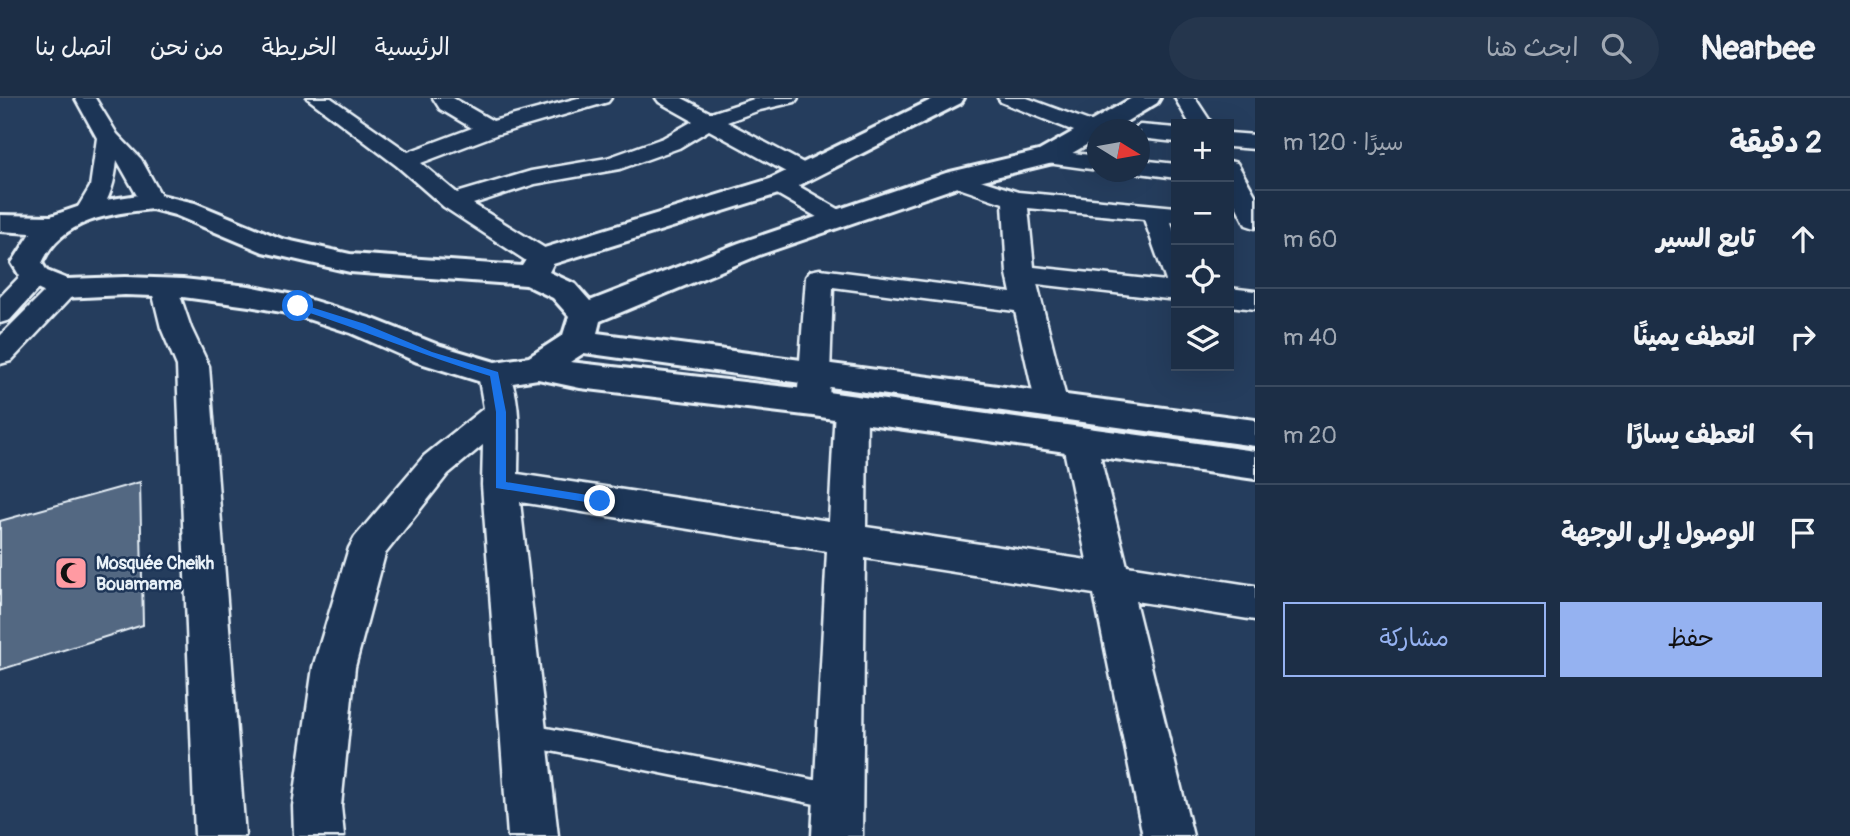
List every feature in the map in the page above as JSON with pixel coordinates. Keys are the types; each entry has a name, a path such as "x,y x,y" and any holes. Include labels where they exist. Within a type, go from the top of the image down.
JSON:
{"street":[{"path":"85,98 108,138 128,159 152,201"},
{"path":"317,98 405,162 537,267 564,291 582,328 826,395 1079,440 1255,465"},
{"path":"443,98 447,105 490,129"},
{"path":"666,98 803,172"},
{"path":"453,202 531,178 612,164 671,143 710,121 754,105 788,98"},
{"path":"0,354 40,239 56,225 88,212 152,201 185,209 273,246 350,263 537,267 779,185 953,98"},
{"path":"1008,98 1087,126"},
{"path":"1115,119 1149,98"},
{"path":"1185,98 1198,119"},
{"path":"405,162 490,129 589,100"},
{"path":"1150,133 1171,135"},
{"path":"318,836 317,806 334,667 368,548 498,393 538,367 582,328 749,249 955,180 1048,157 1087,136"},
{"path":"88,212 102,187 108,138"},
{"path":"1234,140 1255,142"},
{"path":"1048,157 1087,162"},
{"path":"1150,168 1171,170"},
{"path":"1234,219 1255,221 1237,176"},
{"path":"955,180 1015,199 1166,214 1171,245"},
{"path":"779,185 838,219"},
{"path":"1015,199 1020,274 1052,406"},
{"path":"0,223 56,225"},
{"path":"31,271 249,296 298,306 362,326 429,354 498,393"},
{"path":"0,314 31,271"},
{"path":"1020,274 1171,290"},
{"path":"838,816 847,540 826,395 820,278 1028,304"},
{"path":"165,287 176,328 193,366 220,836"},
{"path":"1234,298 1255,300"},
{"path":"538,367 592,378 826,395 1052,406 1255,433"},
{"path":"498,393 500,485 533,836"},
{"path":"1079,440 1168,836"},
{"path":"500,485 1255,604"}],"lane":[{"path":"522,734 838,816"}],"building":[{"name":"Mosquée Cheikh Bouamama","path":"140,482 143,625 0,670 0,521"}],"place":[{"name":"Mosquée Cheikh Bouamama","path":"71,573"}],"route":[{"path":"298,306 362,326 429,354 495,374 501,412 500,485 600,501"}]}
